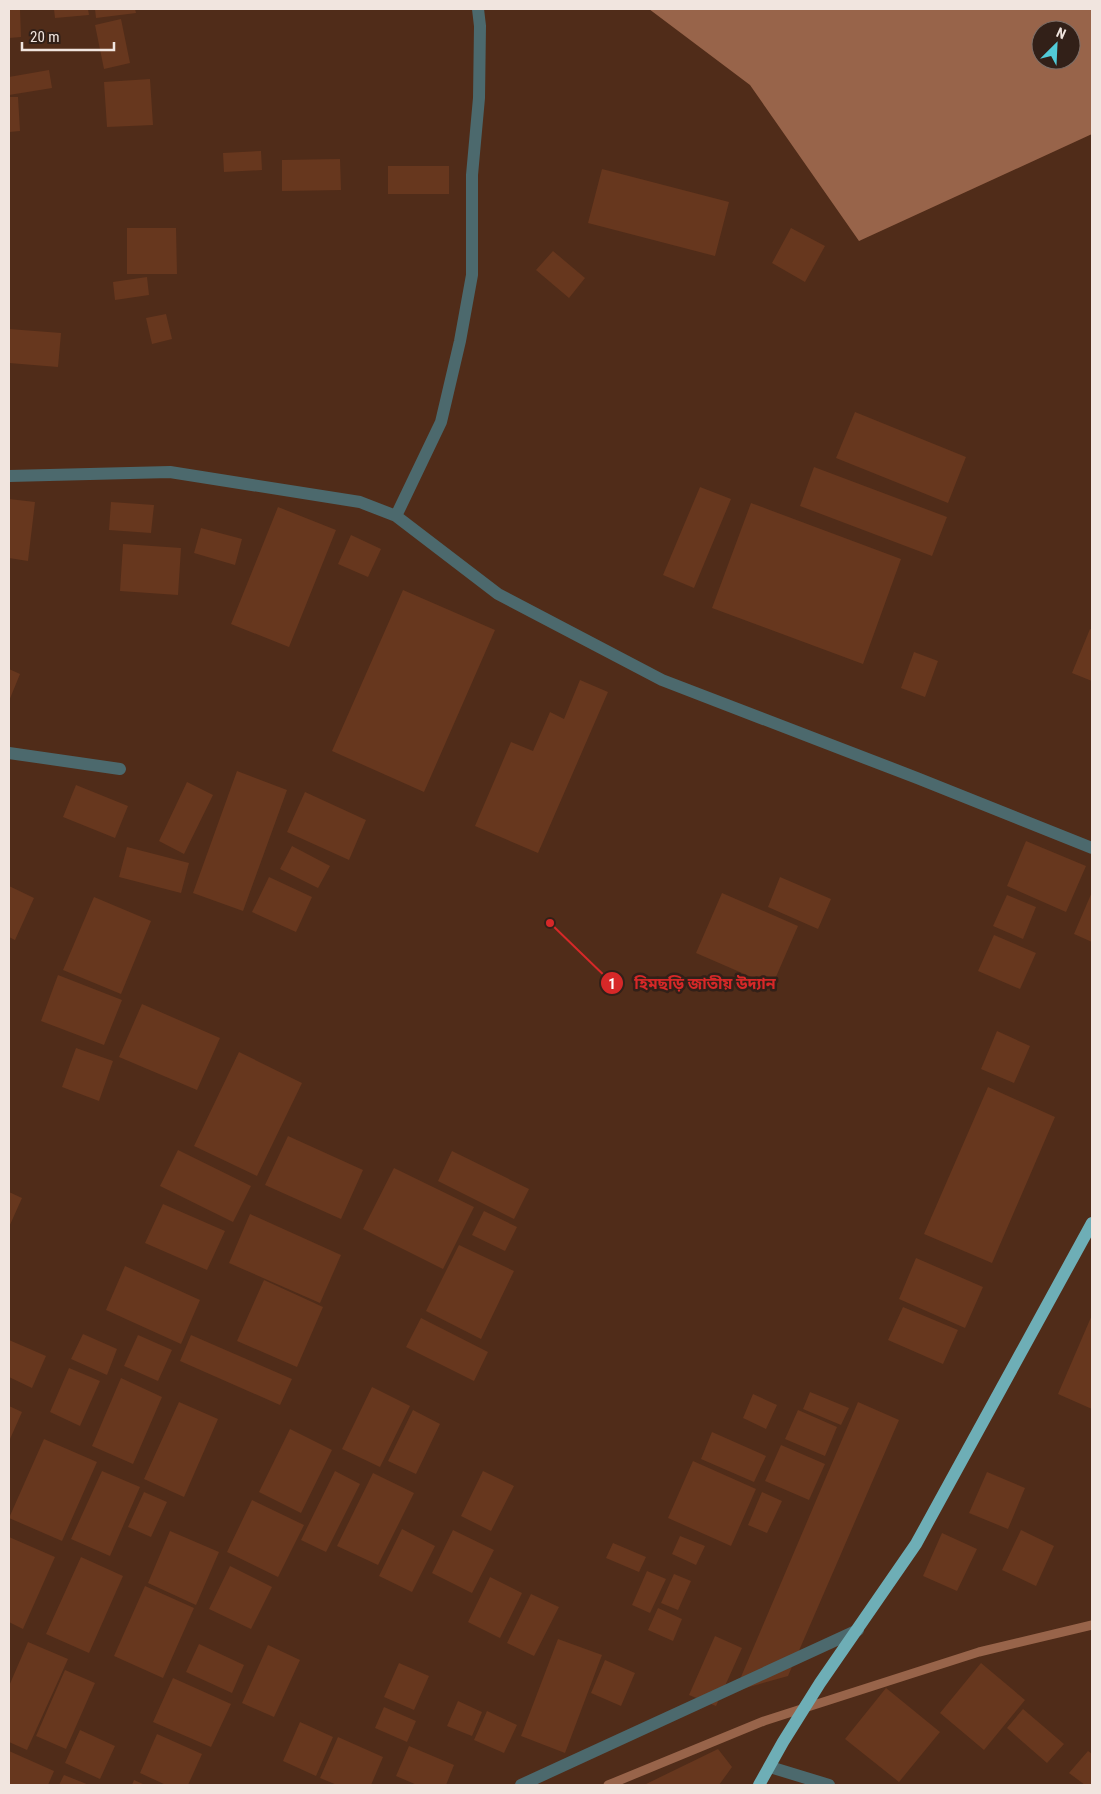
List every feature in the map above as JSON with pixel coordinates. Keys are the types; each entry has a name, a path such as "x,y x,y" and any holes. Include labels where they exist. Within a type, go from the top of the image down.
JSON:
{"main road":[{"path":"759,1785 820,1683 916,1544 1092,1223"}],"street":[{"path":"396,516 441,422 460,341 472,275 472,175 479,98 480,26 478,9"},
{"path":"9,476 170,472 360,502 396,516 498,594 662,680 917,778 1092,848"},
{"path":"9,754 120,769"},
{"path":"521,1785 858,1630"},
{"path":"770,1767 828,1785"}],"shaded area":[{"path":"9,9 1092,9 1092,1785 9,1785"},
{"path":"649,9 1092,9 1092,134 859,241 750,85"}],"building":[{"path":"9,9 20,9 21,37 9,38"},
{"path":"54,9 88,9 89,15 55,18"},
{"path":"95,9 135,9 136,13 96,18"},
{"path":"121,19 130,63 104,69 95,25"},
{"path":"49,70 52,88 9,95 9,77"},
{"path":"150,79 153,125 107,127 104,82"},
{"path":"9,97 18,97 20,131 9,132"},
{"path":"261,151 262,170 224,172 223,153"},
{"path":"340,159 341,190 282,191 282,160"},
{"path":"388,166 449,166 449,194 388,194"},
{"path":"602,169 729,202 715,256 588,223"},
{"path":"127,228 176,228 177,274 127,274"},
{"path":"791,228 825,246 805,282 772,263"},
{"path":"553,251 585,278 569,298 536,270"},
{"path":"147,277 149,295 115,300 113,282"},
{"path":"166,314 172,339 152,344 146,318"},
{"path":"9,329 61,333 58,367 9,363"},
{"path":"855,412 966,457 948,503 836,458"},
{"path":"814,467 947,517 932,556 800,506"},
{"path":"700,487 731,499 694,588 663,575"},
{"path":"9,499 35,502 28,561 9,558"},
{"path":"111,502 154,505 151,533 109,530"},
{"path":"751,503 901,559 863,664 712,608"},
{"path":"278,507 336,530 289,647 231,624"},
{"path":"201,528 242,539 235,565 194,553"},
{"path":"351,535 381,549 368,577 338,564"},
{"path":"123,544 181,548 178,595 120,591"},
{"path":"403,590 495,630 424,792 332,751"},
{"path":"1090,629 1092,630 1092,681 1072,673"},
{"path":"914,652 938,661 925,697 901,688"},
{"path":"9,669 20,674 9,701"},
{"path":"580,680 608,692 538,853 475,826 511,742 533,751 550,712 564,719"},
{"path":"237,771 287,790 243,911 193,893"},
{"path":"187,782 213,795 184,854 159,841"},
{"path":"76,785 128,806 115,838 63,817"},
{"path":"305,792 366,820 349,860 287,832"},
{"path":"1026,841 1086,866 1066,912 1007,886"},
{"path":"292,846 330,866 318,888 280,869"},
{"path":"127,847 189,863 181,893 119,877"},
{"path":"269,877 312,897 296,932 252,912"},
{"path":"780,877 831,899 818,929 768,907"},
{"path":"9,886 34,898 15,940 9,937"},
{"path":"1092,892 1092,942 1074,934"},
{"path":"722,893 798,926 772,986 696,953"},
{"path":"1007,895 1036,907 1023,939 993,926"},
{"path":"94,897 151,921 121,994 63,970"},
{"path":"994,935 1036,953 1020,989 978,971"},
{"path":"58,975 122,1000 104,1045 41,1021"},
{"path":"142,1004 220,1038 197,1090 119,1057"},
{"path":"997,1031 1030,1046 1014,1083 981,1069"},
{"path":"76,1048 113,1061 99,1101 62,1087"},
{"path":"239,1052 302,1083 257,1176 194,1146"},
{"path":"988,1087 1055,1117 992,1263 924,1234"},
{"path":"288,1136 363,1170 341,1219 265,1185"},
{"path":"178,1150 251,1186 233,1222 160,1186"},
{"path":"452,1151 529,1189 514,1219 438,1181"},
{"path":"394,1168 474,1207 443,1269 363,1229"},
{"path":"9,1192 22,1198 9,1227"},
{"path":"163,1204 225,1231 207,1270 145,1243"},
{"path":"484,1211 517,1227 505,1251 472,1235"},
{"path":"250,1214 341,1255 320,1303 229,1263"},
{"path":"459,1245 514,1271 481,1339 426,1311"},
{"path":"916,1258 983,1287 965,1328 899,1299"},
{"path":"125,1266 200,1300 181,1344 106,1310"},
{"path":"264,1280 323,1307 297,1367 237,1341"},
{"path":"903,1307 958,1330 943,1364 888,1340"},
{"path":"1092,1315 1092,1409 1058,1394"},
{"path":"421,1318 488,1352 474,1381 406,1347"},
{"path":"83,1334 117,1349 107,1375 71,1359"},
{"path":"138,1335 172,1350 158,1381 124,1366"},
{"path":"191,1335 292,1379 280,1405 180,1361"},
{"path":"9,1340 46,1356 32,1388 9,1377"},
{"path":"69,1368 100,1381 80,1426 50,1412"},
{"path":"121,1378 162,1397 133,1464 92,1446"},
{"path":"372,1387 410,1406 380,1467 342,1449"},
{"path":"810,1392 849,1408 841,1425 803,1409"},
{"path":"753,1394 777,1405 766,1429 743,1418"},
{"path":"179,1402 218,1419 184,1497 144,1479"},
{"path":"858,1402 899,1420 788,1676 735,1691"},
{"path":"9,1406 22,1412 10,1439 9,1439"},
{"path":"413,1410 440,1424 416,1474 388,1461"},
{"path":"798,1410 837,1427 825,1456 785,1439"},
{"path":"290,1429 332,1450 301,1513 259,1492"},
{"path":"712,1432 766,1456 754,1482 701,1459"},
{"path":"44,1439 97,1462 62,1541 9,1518"},
{"path":"781,1445 825,1464 809,1500 765,1481"},
{"path":"693,1461 756,1489 731,1546 668,1518"},
{"path":"102,1471 140,1487 110,1556 71,1539"},
{"path":"335,1471 360,1484 326,1552 301,1540"},
{"path":"483,1471 514,1486 491,1531 461,1516"},
{"path":"987,1472 1025,1488 1008,1529 969,1513"},
{"path":"373,1473 414,1493 378,1565 337,1546"},
{"path":"144,1492 167,1502 151,1537 128,1527"},
{"path":"762,1492 782,1501 767,1533 748,1525"},
{"path":"252,1500 304,1525 278,1577 227,1552"},
{"path":"402,1529 435,1546 412,1592 379,1576"},
{"path":"453,1530 494,1550 472,1593 432,1573"},
{"path":"1021,1530 1054,1546 1036,1586 1002,1570"},
{"path":"170,1531 219,1552 196,1605 148,1583"},
{"path":"942,1533 977,1549 957,1591 923,1576"},
{"path":"680,1536 705,1546 696,1565 672,1554"},
{"path":"9,1537 55,1557 23,1629 9,1622"},
{"path":"613,1543 646,1557 639,1572 606,1558"},
{"path":"81,1557 123,1576 89,1653 46,1634"},
{"path":"230,1566 272,1587 251,1629 209,1609"},
{"path":"647,1571 666,1579 650,1613 632,1605"},
{"path":"674,1574 691,1581 678,1610 661,1603"},
{"path":"490,1577 522,1593 500,1638 468,1622"},
{"path":"145,1586 194,1608 163,1678 114,1656"},
{"path":"531,1594 559,1607 534,1656 507,1643"},
{"path":"658,1608 682,1619 673,1641 648,1630"},
{"path":"715,1636 742,1648 716,1706 689,1695"},
{"path":"558,1639 602,1655 565,1753 521,1736"},
{"path":"28,1642 68,1659 27,1750 9,1742 9,1686"},
{"path":"199,1644 244,1665 232,1693 186,1672"},
{"path":"268,1645 300,1660 274,1717 242,1703"},
{"path":"605,1660 635,1673 621,1706 591,1693"},
{"path":"399,1663 429,1676 414,1710 384,1697"},
{"path":"981,1663 1025,1700 984,1750 940,1713"},
{"path":"65,1670 95,1683 66,1749 36,1736"},
{"path":"173,1678 231,1704 211,1747 153,1722"},
{"path":"886,1688 940,1732 899,1782 845,1739"},
{"path":"458,1701 482,1712 472,1736 447,1726"},
{"path":"384,1707 416,1721 407,1742 375,1728"},
{"path":"1023,1709 1064,1744 1047,1763 1007,1728"},
{"path":"487,1711 517,1725 504,1753 474,1740"},
{"path":"300,1722 333,1737 316,1776 283,1761"},
{"path":"80,1730 115,1746 100,1779 65,1763"},
{"path":"157,1734 202,1754 188,1785 166,1785 140,1773"},
{"path":"338,1737 383,1757 371,1785 337,1785 320,1778"},
{"path":"409,1746 454,1765 446,1785 417,1785 396,1776"},
{"path":"718,1749 732,1767 719,1785 644,1785"},
{"path":"9,1751 54,1771 48,1785 9,1785"},
{"path":"1088,1751 1092,1754 1092,1785 1085,1785 1069,1773"},
{"path":"64,1775 89,1785 59,1785"},
{"path":"134,1780 145,1785 132,1785"}],"waterway":[{"path":"608,1785 764,1721 979,1652 1092,1625"}],"place":[{"name":"হিমছড়ি জাতীয় উদ্যান","path":"550,923"}]}
